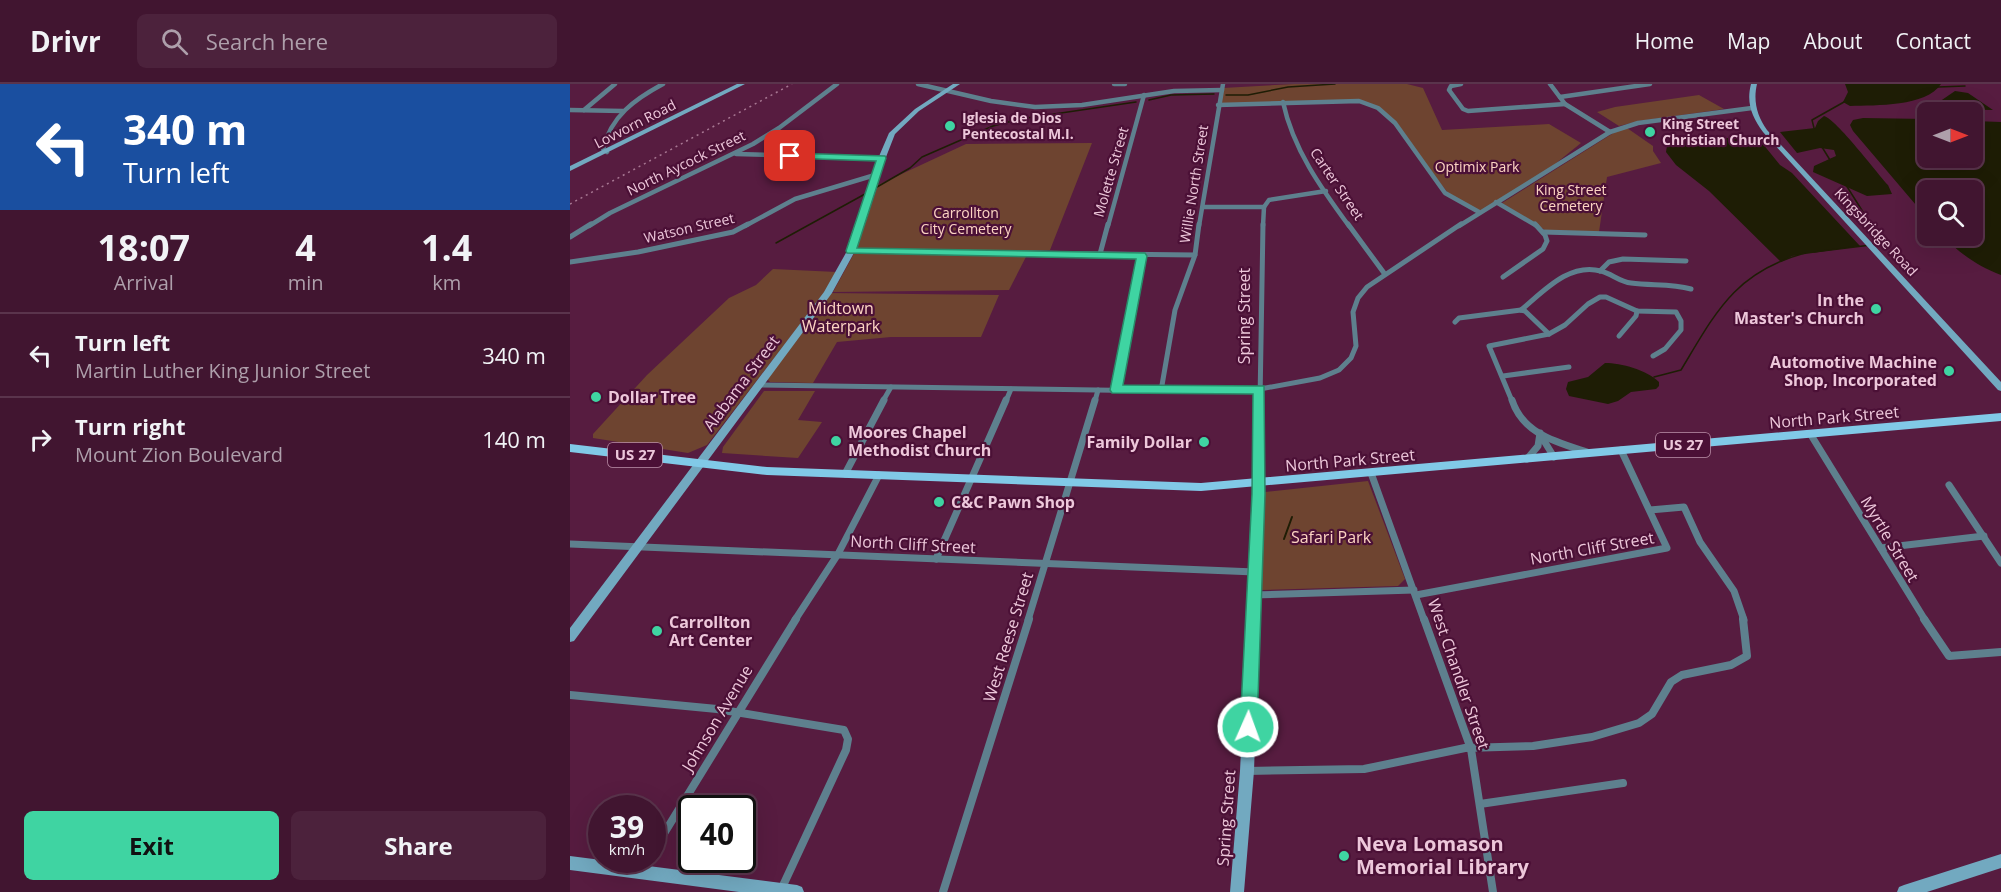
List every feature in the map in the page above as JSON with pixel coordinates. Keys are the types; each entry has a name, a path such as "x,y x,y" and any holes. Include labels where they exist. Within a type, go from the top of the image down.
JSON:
{"main road":[{"name":"North Park Street","path":"700,465 845,474 1201,487 2001,417"},
{"name":"US 27","path":"570,448 607,451 700,465"}],"street":[{"path":"584,110 615,84"},
{"path":"607,152 603,149 604,142 623,111 639,98 663,84"},
{"name":"Lovvorn Road","path":"570,169 742,84"},
{"name":"North Aycock Street","path":"570,237 610,213 734,154 779,128 837,84"},
{"path":"918,84 993,103 1035,107 1089,105 1175,91 1223,87"},
{"name":"Alabama Street","path":"570,637 828,293 851,251 881,158 892,133 901,122 957,84"},
{"path":"1114,84 1125,84"},
{"path":"1461,84 1451,86 1449,90 1463,109 1468,111 1565,104"},
{"path":"1551,84 1565,104 1610,132"},
{"path":"1560,97 1650,84"},
{"path":"760,385 1161,391 1260,389 1320,378 1339,370 1351,358 1356,346 1353,312 1358,298 1384,273 1610,132 1646,122 1752,108 1751,94 1754,84"},
{"name":"Willie North Street","path":"1161,391 1175,310 1195,255 1218,105 1223,87"},
{"name":"Molette Street","path":"1100,254 1144,96"},
{"path":"1218,105 1359,101 1378,108 1395,123 1445,193 1479,212"},
{"name":"Carter Street","path":"1283,102 1294,141 1384,273"},
{"name":"Kingsbridge Road","path":"1752,108 1765,131 2001,388"},
{"path":"570,110 623,111"},
{"path":"734,154 881,158"},
{"name":"Watson Street","path":"570,262 638,252 733,232 795,199 875,176"},
{"path":"1203,207 1264,207 1269,200 1326,191"},
{"path":"1497,202 1543,232 1645,235"},
{"name":"Spring Street","path":"1238,892 1247,771 1259,482 1260,260 1264,207"},
{"path":"1503,277 1543,249 1547,241 1543,232"},
{"path":"851,251 1195,255"},
{"path":"1116,390 1142,256"},
{"path":"1600,270 1609,261 1623,259 1686,261"},
{"path":"1455,322 1459,318 1521,310 1570,272 1585,269 1600,270 1627,283 1679,284 1691,289"},
{"path":"1590,453 1558,444 1519,416 1503,376 1490,355 1489,346 1549,334 1565,325 1588,304 1600,297 1606,297 1637,310 1676,312 1681,321 1681,330 1667,346 1653,356"},
{"path":"1521,310 1525,311 1549,334"},
{"path":"1619,336 1636,316 1637,310"},
{"path":"1503,376 1569,367"},
{"path":"845,474 891,387"},
{"path":"936,559 1011,389"},
{"name":"West Reese Street","path":"943,892 1047,564 1098,390"},
{"path":"1540,433 1554,457"},
{"path":"1527,459 1538,446 1540,433"},
{"name":"Myrtle Street","path":"1811,435 1948,656 2001,652"},
{"name":"North Cliff Street","path":"1253,596 1415,593 1666,549 1621,450"},
{"name":"West Chandler Street","path":"1371,473 1471,749 1493,892"},
{"name":"Johnson Avenue","path":"666,830 838,554 879,475"},
{"path":"1949,485 2001,563"},
{"path":"1247,771 1364,769 1465,748 1551,743 1630,727 1652,715 1669,683 1681,675 1735,665 1747,656 1744,621 1734,591 1700,542 1684,507 1650,510"},
{"path":"1881,548 1984,536"},
{"name":"North Cliff Street","path":"570,544 1255,572"},
{"path":"570,695 738,712 844,730 848,739 846,750 781,891"},
{"path":"1480,804 1623,783"},
{"path":"1904,892 2001,861"},
{"path":"570,863 588,866"},
{"path":"641,873 797,892"}],"green space":[{"name":"Optimix Park","path":"1294,84 1407,84 1423,88 1442,130 1549,124 1581,143 1544,173 1479,212 1452,198 1385,113 1359,101 1218,105 1223,88"},
{"path":"1699,95 1724,109 1619,126 1597,112 1615,107"},
{"name":"King Street Cemetery","path":"1627,128 1653,146 1653,151 1661,163 1607,177 1599,232 1545,230 1502,203 1615,132"},
{"name":"Carrollton City Cemetery","path":"1092,143 1050,250 1029,251 1009,290 833,292 857,248 878,185 966,144"},
{"path":"773,269 837,272 825,292 707,445 688,453 593,438 593,434 647,375 729,298 756,285"},
{"name":"Midtown Waterpark","path":"828,293 999,295 981,337 891,337 837,342 813,383 770,382 767,379"},
{"path":"764,391 815,391 798,420 822,422 798,458 722,453 723,447"},
{"name":"Safari Park","path":"1368,481 1405,579 1398,586 1261,590 1258,587 1265,492"}],"shaded area":[{"path":"1845,84 1941,84 1934,92 1912,101 1886,105 1850,106 1843,102 1848,92"},
{"path":"1955,91 1968,93 1981,102 1939,102"},
{"path":"1983,103 1993,110 1983,110"},
{"path":"1824,116 1838,127 1856,147 1888,185 1892,194 1867,196 1813,172 1814,166 1836,156 1834,150 1820,148 1797,153 1780,132 1815,128"},
{"path":"1863,118 1917,119 1917,168 1983,168 1983,121 2001,122 2001,275 1970,259 1954,246 1983,246 1983,180 1917,180 1917,206 1853,131 1850,125 1853,120"},
{"path":"1718,138 1758,138 1780,165 1792,173 1860,246 1792,256 1781,262 1709,191 1676,165 1666,152 1667,146 1678,142"},
{"path":"1605,363 1618,364 1641,371 1659,382 1659,386 1656,389 1631,392 1618,401 1608,404 1569,396 1566,389 1568,382 1588,377"}],"waterway":[{"path":"1226,95 1248,95 1288,87 1335,84"},
{"path":"1938,87 1965,86"},
{"path":"1149,100 1171,95 1214,94"},
{"path":"877,187 910,168 922,157 993,126 1020,119 1136,102"},
{"path":"1814,128 1812,120 1844,102"},
{"path":"1822,147 1830,160"},
{"path":"1814,252 1871,245 1880,239 1846,185"},
{"path":"776,243 865,194"},
{"path":"1654,377 1681,370 1717,313 1744,283 1781,261 1805,253"},
{"path":"1284,539 1292,517"}],"railway":[{"path":"570,204 792,84"}],"place":[{"name":"Iglesia de Dios Pentecostal M.I.","path":"950,126"},
{"name":"King Street Christian Church","path":"1650,132"},
{"name":"In the Master's Church","path":"1876,309"},
{"name":"Automotive Machine Shop, Incorporated","path":"1949,371"},
{"name":"Dollar Tree","path":"596,397"},
{"name":"Moores Chapel Methodist Church","path":"836,441"},
{"name":"Family Dollar","path":"1204,442"},
{"name":"C&C Pawn Shop","path":"939,502"},
{"name":"Carrollton Art Center","path":"657,631"},
{"name":"Neva Lomason Memorial Library","path":"1344,856"}],"route":[{"path":"790,156 881,158 851,251 1142,256 1116,390 1260,389 1257,533 1248,727"}]}
